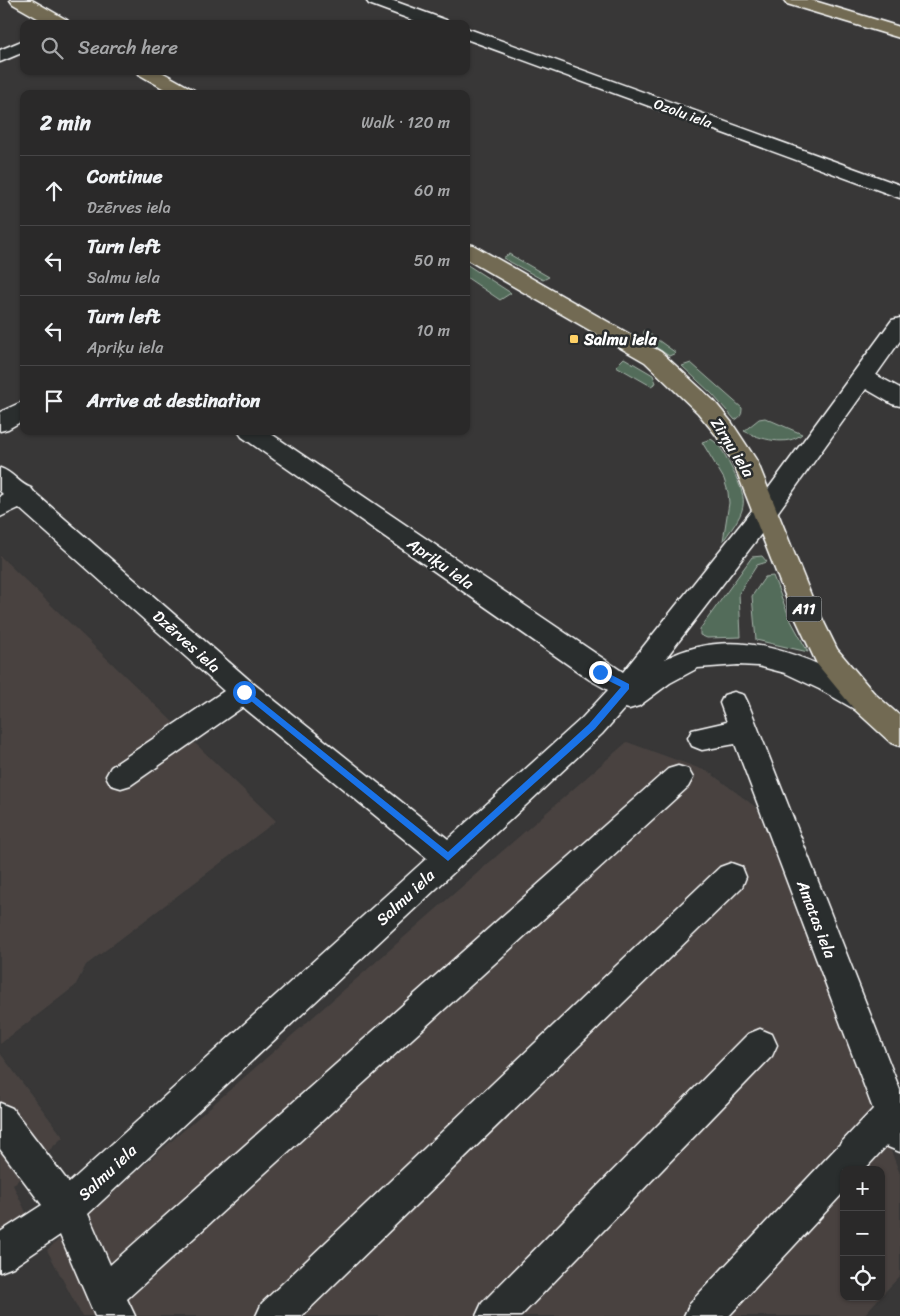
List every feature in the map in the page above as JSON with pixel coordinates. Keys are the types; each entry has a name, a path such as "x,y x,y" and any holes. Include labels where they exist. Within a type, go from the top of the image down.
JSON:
{"highway":[{"path":"19,0 54,20"},
{"path":"793,0 900,33"},
{"path":"153,75 180,90"},
{"name":"Zirņu iela","path":"470,252 653,357 706,407 724,429 745,461 800,600 827,656 864,701 900,734"}],"street":[{"path":"375,0 429,20"},
{"name":"Ozolu iela","path":"470,34 900,192"},
{"path":"0,57 20,48"},
{"name":"Salmu iela","path":"0,1254 67,1209 630,690 766,510 900,325"},
{"path":"861,377 900,398"},
{"path":"0,423 20,411"},
{"name":"Apriķu iela","path":"256,435 600,672 630,690"},
{"name":"Dzērves iela","path":"0,477 11,501 448,857"},
{"path":"630,690 695,658 732,654 766,656 796,664 864,701"},
{"path":"121,776 244,692"},
{"name":"Amatas iela","path":"702,738 739,717 896,1124"},
{"path":"0,1120 67,1209 110,1306 678,778"},
{"path":"275,1316 731,877"},
{"path":"495,1316 760,1045"},
{"path":"703,1316 896,1124"}],"shaded area":[{"path":"0,556 276,821 86,965 75,986 0,1044"},
{"path":"627,742 709,772 757,808 900,1174 900,1276 885,1292 885,1166 840,1166 840,1301 876,1301 863,1316 82,1316 47,1250"},
{"path":"0,1053 63,1137 13,1185 31,1223 0,1243"}],"green space":[{"path":"509,254 549,277 543,280 503,258"},
{"path":"470,267 511,293 500,300 470,280"},
{"path":"644,330 676,353 669,356 644,339"},
{"path":"624,358 653,375 656,383 651,386 616,366"},
{"path":"691,363 742,408 739,418 735,420 712,394 682,366"},
{"path":"765,418 802,434 796,438 781,441 765,439 744,431 759,419"},
{"path":"711,439 726,456 743,496 742,511 738,520 723,541 729,503 728,492 724,479 702,442"},
{"path":"762,556 767,562 757,565 739,593 741,637 707,638 700,635 700,629 752,557"},
{"path":"773,576 790,619 808,652 756,640 752,596 765,577"}],"place":[{"name":"Salmu iela","path":"574,339"}],"route":[{"path":"244,692 448,857 592,726 626,687 600,672"}]}
